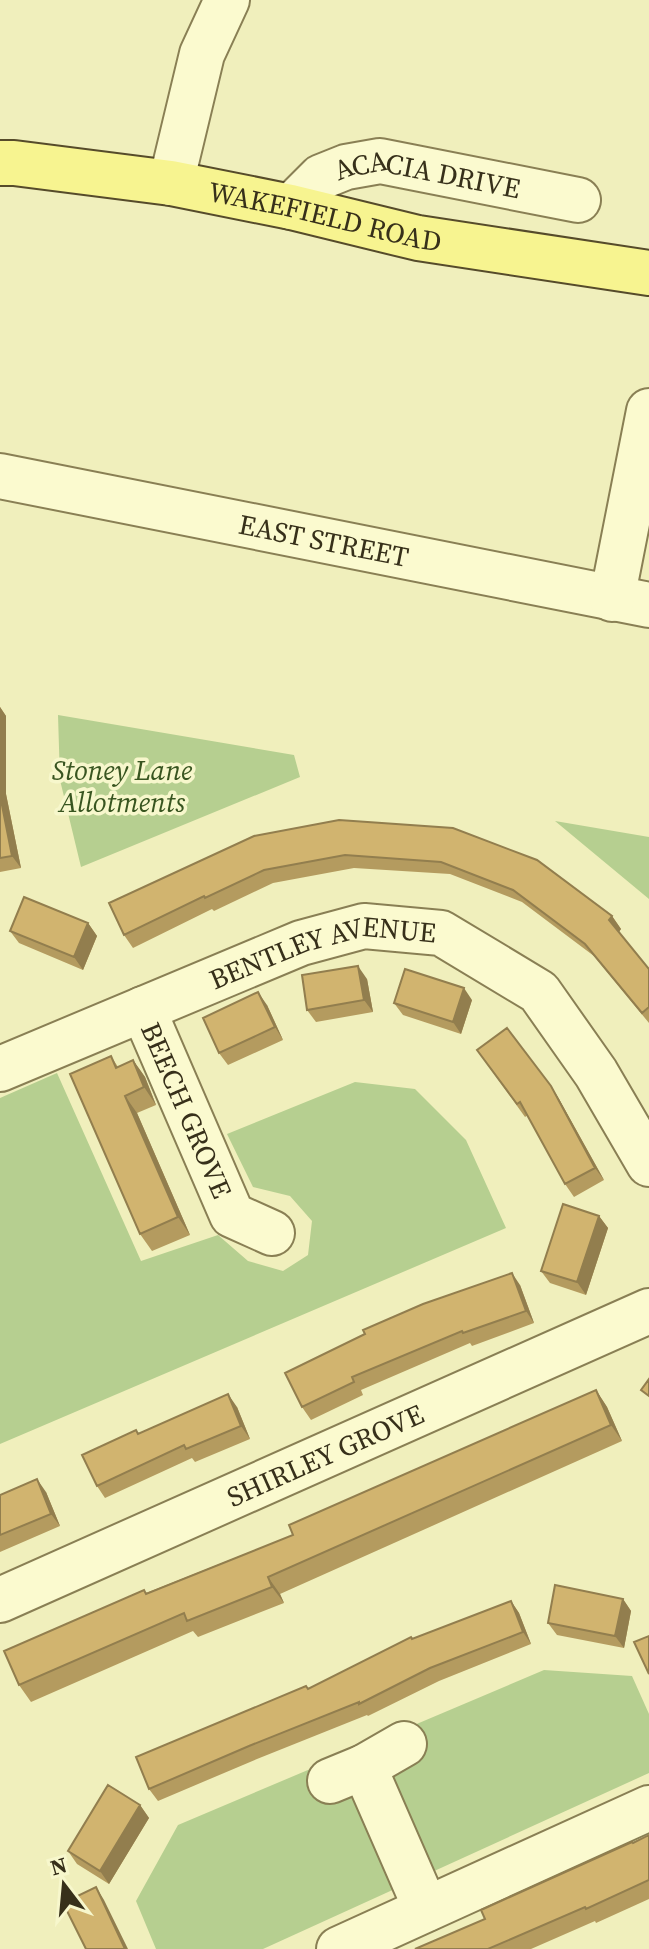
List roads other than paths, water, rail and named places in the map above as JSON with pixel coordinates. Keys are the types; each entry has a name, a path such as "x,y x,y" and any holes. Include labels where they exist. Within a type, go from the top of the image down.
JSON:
{"main road":[{"name":"WAKEFIELD ROAD","path":"0,163 171,183 291,207 418,238 649,273"}],"street":[{"path":"171,183 202,54 227,0"},
{"name":"ACACIA DRIVE","path":"291,207 321,177 346,167 380,161 578,200"},
{"path":"630,602 649,411"},
{"name":"EAST STREET","path":"0,476 630,602"},
{"name":"BENTLEY AVENUE","path":"0,1069 301,943 364,926 441,933 539,992 596,1073 649,1164"},
{"name":"BEECH GROVE","path":"143,1009 232,1215 272,1233"},
{"name":"SHIRLEY GROVE","path":"0,1600 649,1311"},
{"path":"404,1744 347,1774 426,1909"},
{"path":"339,1949 649,1808"}],"park label":[{"name":"Stoney Lane Allotments","path":"122,786"}]}
